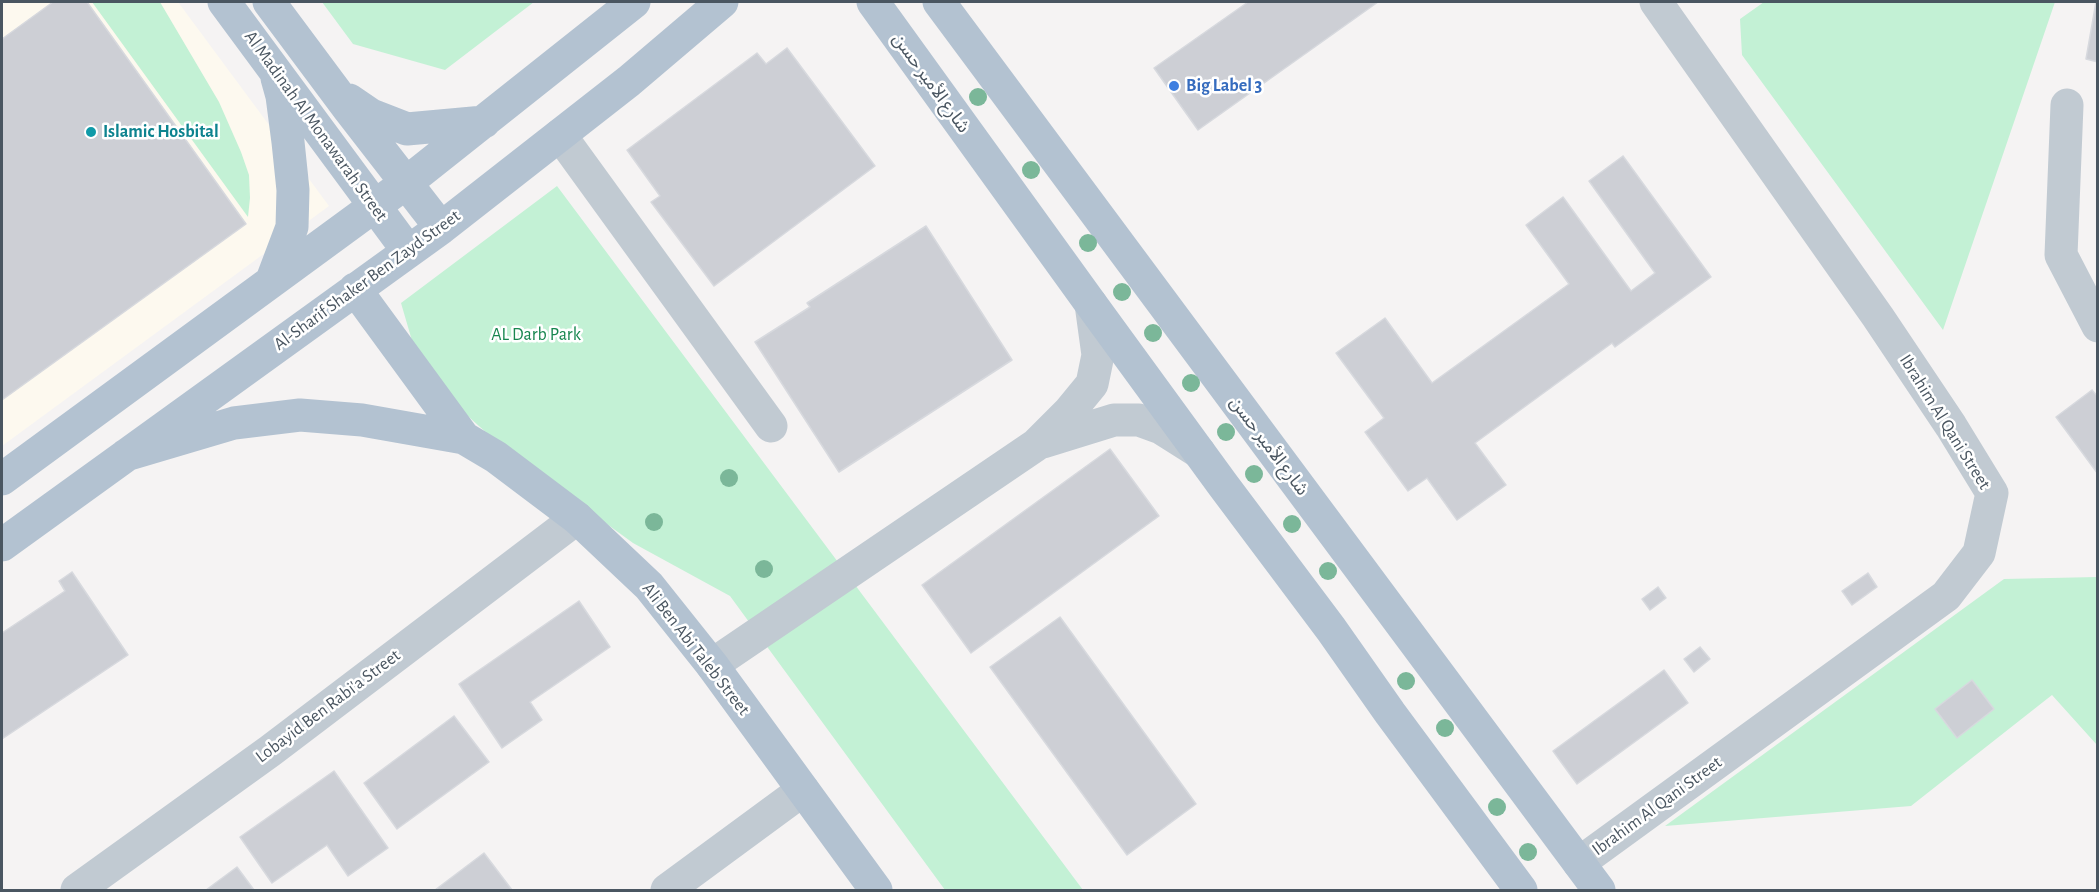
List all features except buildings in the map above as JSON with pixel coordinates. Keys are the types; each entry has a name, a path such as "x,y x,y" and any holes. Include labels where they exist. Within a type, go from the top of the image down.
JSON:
{"main road":[{"name":"Al Madinah Al Monawarah Street","path":"224,2 408,251"},
{"name":"Al Madinah Al Monawarah Street","path":"269,2 441,228"},
{"path":"2,479 406,183 634,2"},
{"name":"Al-Sharif Shaker Ben Zayd Street","path":"2,545 441,228 628,81 722,2"},
{"name":"شارع الأمير حسن","path":"939,2 1599,891"},
{"name":"شارع الأمير حسن","path":"871,3 1331,628 1521,891"},
{"path":"313,61 349,100 371,115 407,129 484,122"},
{"path":"272,280 292,227 293,190 282,96 274,68"},
{"path":"355,289 464,438"},
{"name":"Ali Ben Abi Taleb Street","path":"126,455 234,423 300,415 362,420 464,438 496,457 577,518 649,586 712,665 876,891"}],"street":[{"name":"Ibrahim Al Qani Street","path":"1579,863 1946,596 1979,554 1992,493 1951,426 1878,317 1664,5"},
{"path":"2067,105 2061,255 2097,326"},
{"path":"560,135 771,426"},
{"path":"712,665 1036,445 1069,412 1092,384 1098,355 1091,304"},
{"path":"1036,445 1114,420 1139,420 1161,428 1200,453"},
{"name":"Lobayid Ben Rabi'a Street","path":"77,891 270,751 577,518"},
{"path":"667,891 803,790"}],"shaded area":[{"name":"Islamic Hosbital","path":"2,2 178,2 329,206 2,446"}],"green space":[{"path":"92,2 160,2 219,102 241,152 249,175 248,217"},
{"path":"322,2 534,2 445,70 353,44"},
{"path":"1764,2 2055,2 1943,330 1742,55 1740,19"},
{"name":"AL Darb Park","path":"557,186 1083,890 945,890 730,596 633,543 508,452 422,375 401,303"},
{"path":"2097,577 2097,745 2052,695 1911,806 1665,826 2004,579"}],"place":[{"name":"Big Label 3","path":"1174,86"},
{"name":"Islamic Hosbital","path":"91,132"}]}
